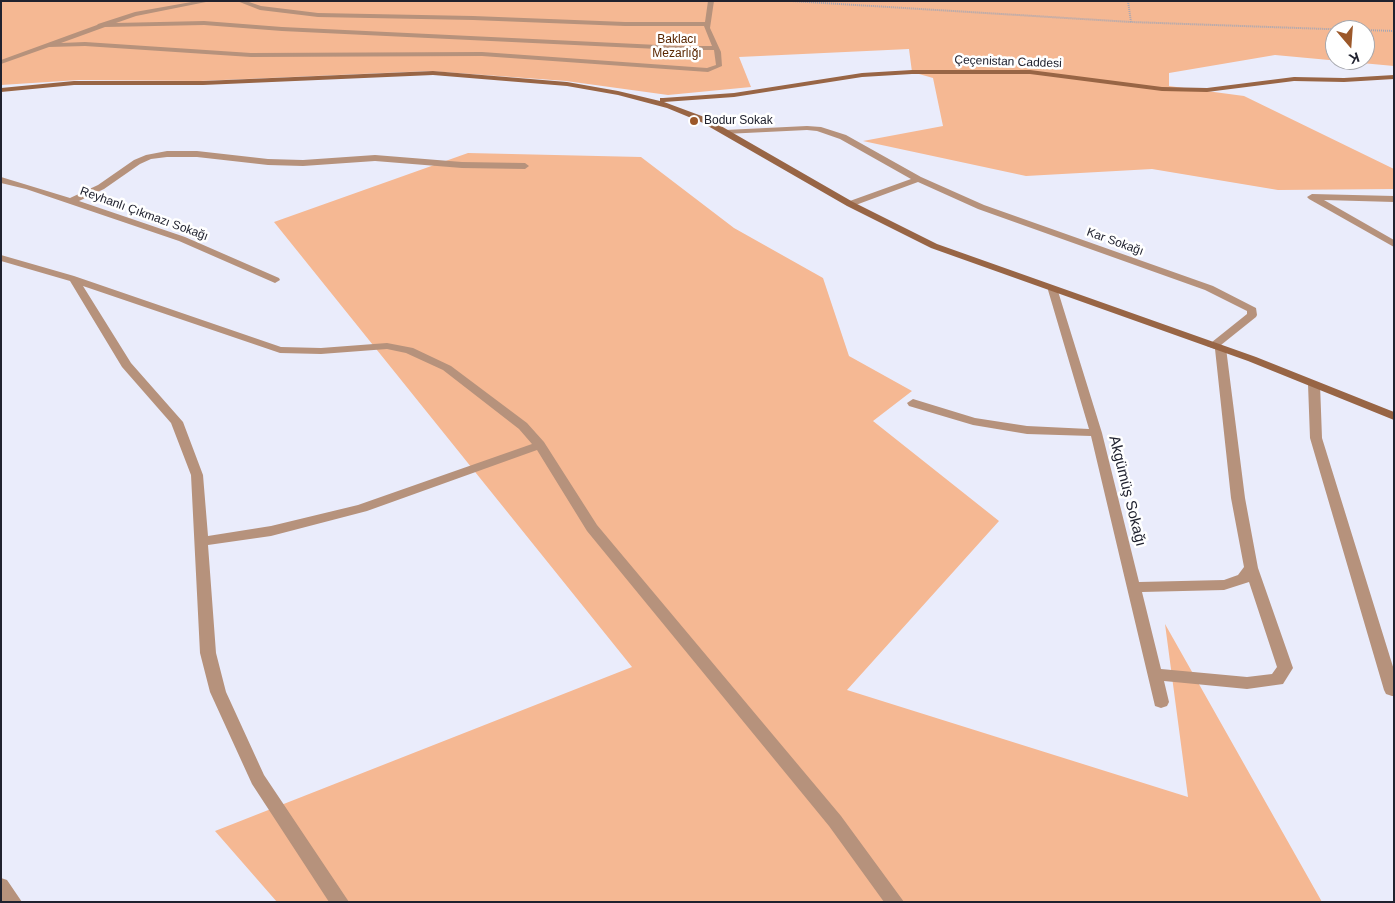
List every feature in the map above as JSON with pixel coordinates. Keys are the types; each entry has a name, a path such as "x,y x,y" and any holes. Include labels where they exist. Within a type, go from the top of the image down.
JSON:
{"street":[{"name":"Çeçenistan Caddesi","path":"651,100 696,99 842,78 912,72 1030,72 1162,89 1207,90 1294,79 1344,80 1394,77"},
{"path":"1,90 74,83 203,83 433,74 567,84 651,100 704,120 850,204 934,246 1216,347 1394,416"},
{"path":"725,132 807,128 843,136 918,179"},
{"path":"71,201 101,187 137,162 167,154 196,154 268,162 302,163 375,158 462,165 525,166"},
{"path":"850,204 918,179"},
{"name":"Kar Sokağı","path":"918,179 981,207 1209,288 1252,310 1252,315 1216,347"},
{"name":"Reyhanlı Çıkmazı Sokağı","path":"1,180 71,201 182,239 275,280"},
{"path":"1394,199 1312,197 1394,244"},
{"path":"1,258 74,280 280,350 321,351 387,346 409,350 447,368 523,426 540,445 592,528 835,821 895,902"},
{"path":"74,280 126,365 178,422 197,475 208,653 218,692 258,779 340,902"},
{"name":"Akgümüş Sokağı","path":"1053,290 1096,433 1161,702"},
{"path":"1154,674 1247,683 1277,680 1285,668 1251,568 1238,498 1216,347"},
{"path":"1314,384 1316,438 1392,690"},
{"path":"913,403 982,422 1027,430 1096,433"},
{"path":"202,542 272,531 362,508 540,445"},
{"path":"1134,588 1224,585 1242,579 1251,568"},
{"path":"1,886 13,902"}],"lane":[{"path":"1,62 100,25 152,10 208,1"},
{"path":"240,1 260,8 318,15 473,18 626,24 706,24"},
{"path":"46,46 85,44 251,55 482,54 705,70 719,66 716,48 706,24 711,1"},
{"path":"100,25 204,23 282,29 679,48 716,48"}],"path":[{"path":"791,1 1131,22 1325,29"},
{"path":"1128,1 1131,22"},
{"path":"1375,30 1394,31"}],"green space":[{"name":"Baklacı Mezarlığı","path":"1,1 1394,1 1394,66 1375,64 1375,20 1325,20 1325,60 1275,55 1169,73 1169,86 1244,96 1394,169 1394,189 1278,190 1152,169 1026,176 863,141 943,126 933,78 912,72 909,49 739,57 751,87 668,95 566,81 430,71 200,81 79,80 1,85"},
{"path":"468,153 641,157 734,228 823,278 849,356 912,391 873,421 999,521 847,690 1188,797 1165,624 1322,902 277,902 215,831 632,667 274,222"}],"place":[{"name":"Bodur Sokak","path":"694,121"}]}
